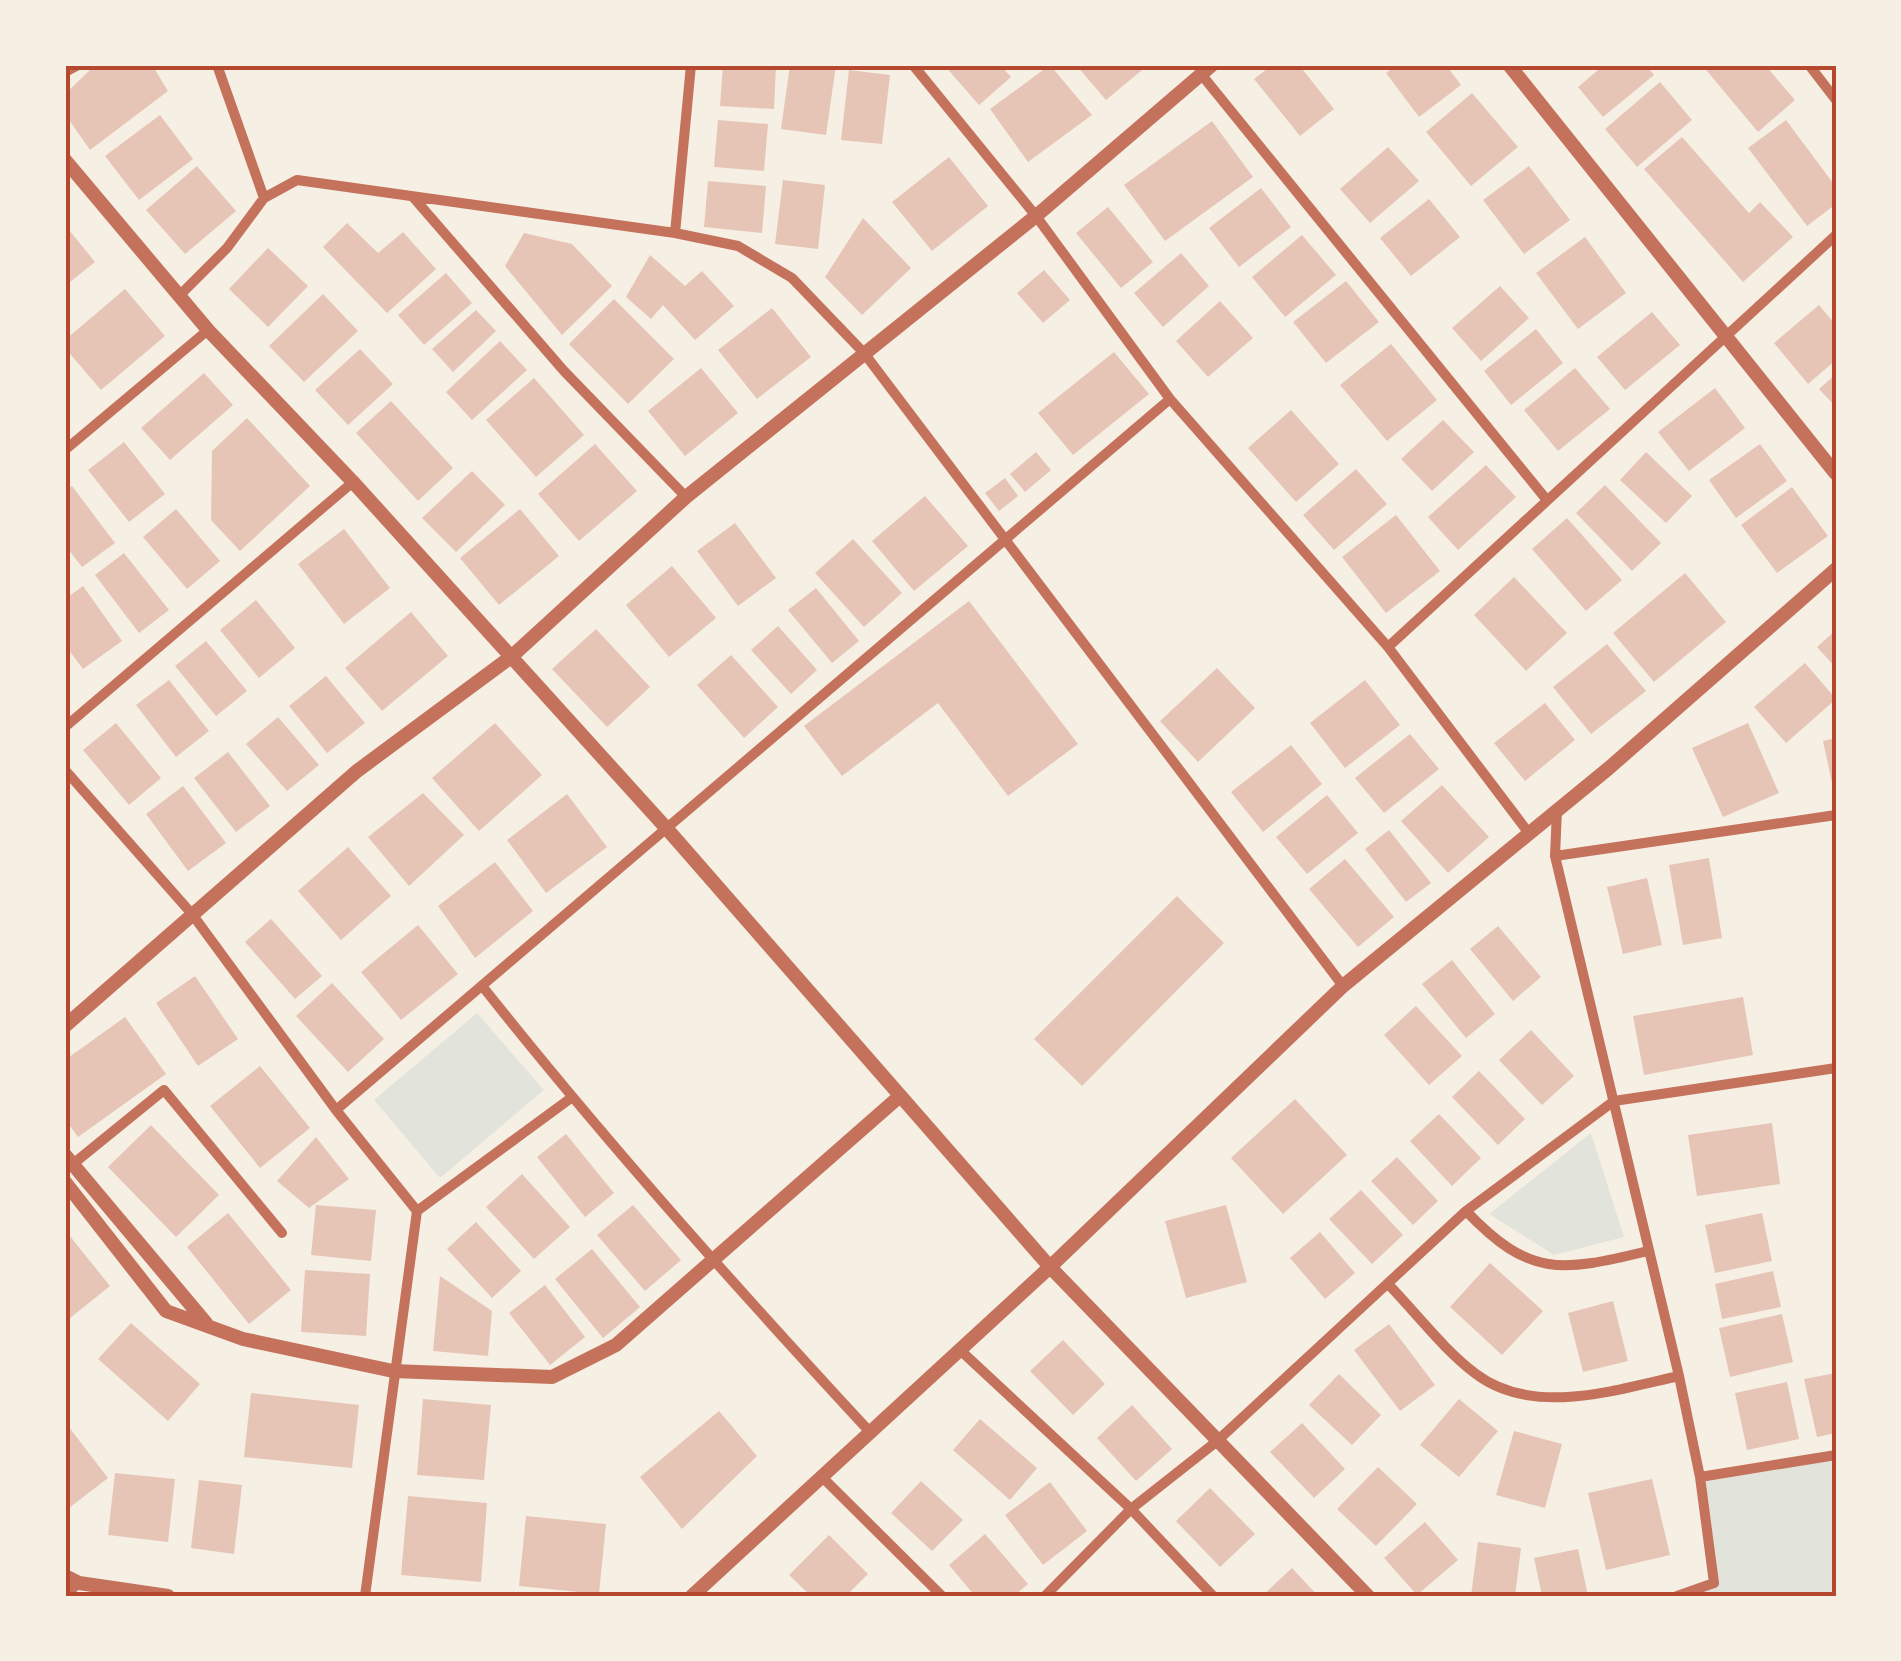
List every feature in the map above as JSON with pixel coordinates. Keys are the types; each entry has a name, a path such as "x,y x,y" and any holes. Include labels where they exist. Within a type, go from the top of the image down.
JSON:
{"street":[{"path":"65,72 78,65"},
{"path":"217,65 264,198"},
{"path":"675,233 691,65"},
{"path":"913,65 1036,216 1170,400 1388,647 1528,832"},
{"path":"1508,65 1836,474"},
{"path":"1809,65 1836,100"},
{"path":"65,1026 357,771 510,657 686,497 1036,216 1207,69 1546,499"},
{"path":"68,169 208,330 353,482 668,830 1050,1267 1368,1596"},
{"path":"179,296 227,248 264,198 297,180 675,233 738,246 792,278 864,354 1004,544 1343,986"},
{"path":"412,196 564,371 686,497"},
{"path":"1388,647 1836,235"},
{"path":"65,450 208,330"},
{"path":"336,1110 1170,400"},
{"path":"65,727 353,482"},
{"path":"692,1596 1050,1267 1343,986 1557,810 1836,569"},
{"path":"65,770 192,914 336,1110 417,1211"},
{"path":"1557,810 1555,856 1700,1477 1714,1584 1677,1596"},
{"path":"1555,856 1836,816"},
{"path":"482,986 571,1098 710,1258 869,1431"},
{"path":"1045,1596 1131,1509 1216,1442 1466,1211 1614,1101 1836,1068"},
{"path":"210,1328 69,1160 164,1090 282,1233"},
{"path":"65,1182 166,1311 284,1349 392,1371 552,1377 616,1346 710,1258 900,1096"},
{"path":"365,1596 392,1371 417,1211 571,1098"},
{"path":"1466,1211 1499,1246 1529,1262 1571,1266 1648,1251"},
{"path":"1389,1285 1477,1375 1523,1396 1618,1390 1679,1376"},
{"path":"960,1350 1131,1509 1213,1596"},
{"path":"1700,1477 1836,1455"},
{"path":"823,1478 942,1596"},
{"path":"65,1595 72,1580 168,1596"}],"shaded area":[{"path":"477,1013 544,1090 440,1178 374,1100"},
{"path":"1591,1133 1624,1237 1554,1255 1489,1214"},
{"path":"1836,1455 1836,1596 1677,1596 1714,1583 1700,1477"}],"building":[{"path":"111,65 152,65 168,91 90,150 65,114 65,94 90,70"},
{"path":"723,65 776,65 774,109 720,106"},
{"path":"790,65 836,65 826,135 781,129"},
{"path":"944,65 1000,65 1011,77 979,105"},
{"path":"1050,65 1092,115 1028,162 990,109"},
{"path":"1076,65 1148,65 1106,100"},
{"path":"1272,65 1299,65 1334,109 1300,136 1254,79"},
{"path":"1397,65 1446,65 1461,85 1419,117 1386,73"},
{"path":"1604,65 1646,65 1654,75 1603,117 1578,87"},
{"path":"1702,65 1765,65 1795,100 1758,132"},
{"path":"849,70 890,75 882,144 841,140"},
{"path":"1660,82 1692,120 1637,167 1605,129"},
{"path":"1472,93 1518,147 1471,186 1426,132"},
{"path":"160,115 193,159 139,200 105,156"},
{"path":"718,120 768,124 764,171 714,167"},
{"path":"1786,120 1836,187 1836,204 1807,226 1748,148"},
{"path":"1212,121 1253,177 1165,241 1124,185"},
{"path":"1682,137 1749,213 1760,202 1793,237 1743,282 1644,169"},
{"path":"1388,147 1419,181 1370,223 1340,189"},
{"path":"949,157 988,206 932,251 892,202"},
{"path":"197,166 236,211 185,254 146,210"},
{"path":"1529,166 1570,220 1524,254 1483,200"},
{"path":"783,180 825,185 818,249 775,244"},
{"path":"708,181 766,186 762,233 704,227"},
{"path":"1261,188 1291,227 1239,267 1209,228"},
{"path":"1429,199 1460,237 1411,276 1380,238"},
{"path":"1108,207 1153,262 1121,288 1076,233"},
{"path":"863,218 911,268 862,315 825,277"},
{"path":"347,223 378,253 403,232 436,269 387,313 323,247"},
{"path":"65,225 95,262 65,286"},
{"path":"524,233 572,244 612,286 562,335 505,266"},
{"path":"1302,235 1336,275 1285,317 1252,277"},
{"path":"1585,237 1626,293 1578,329 1536,273"},
{"path":"268,248 308,286 268,327 229,289"},
{"path":"1181,253 1209,286 1163,327 1134,293"},
{"path":"650,255 685,286 702,271 734,306 695,340 663,305 651,319 626,297"},
{"path":"1044,270 1070,300 1043,323 1017,293"},
{"path":"446,273 472,303 424,345 398,315"},
{"path":"1346,281 1379,322 1326,363 1293,322"},
{"path":"1500,286 1529,318 1481,361 1452,328"},
{"path":"125,289 165,336 101,390 65,348 65,340"},
{"path":"323,294 358,331 304,382 269,346"},
{"path":"614,299 674,359 628,404 569,344"},
{"path":"1220,301 1253,338 1208,377 1176,341"},
{"path":"1819,305 1836,325 1836,360 1808,384 1774,343"},
{"path":"772,308 811,357 757,399 718,350"},
{"path":"476,310 496,331 453,372 432,349"},
{"path":"1652,312 1680,345 1625,390 1597,357"},
{"path":"1536,329 1563,363 1511,405 1484,371"},
{"path":"500,341 527,370 472,420 446,392"},
{"path":"1391,344 1437,400 1387,441 1340,385"},
{"path":"360,349 393,384 348,425 315,390"},
{"path":"1114,352 1149,394 1073,455 1038,413"},
{"path":"701,368 738,413 685,456 648,411"},
{"path":"1575,368 1610,409 1558,451 1524,410"},
{"path":"204,373 233,405 170,460 141,428"},
{"path":"1836,374 1836,407 1819,389"},
{"path":"534,378 584,435 536,477 486,420"},
{"path":"1715,388 1745,428 1689,471 1658,432"},
{"path":"391,401 453,468 418,501 356,433"},
{"path":"1291,410 1339,464 1296,502 1248,448"},
{"path":"247,418 310,486 240,551 211,520 212,451"},
{"path":"1443,420 1474,452 1432,491 1401,459"},
{"path":"124,442 165,494 129,522 88,470"},
{"path":"595,444 637,491 579,541 538,494"},
{"path":"1760,444 1787,481 1736,518 1709,480"},
{"path":"1036,452 1051,470 1025,492 1010,474"},
{"path":"1646,452 1692,496 1666,523 1620,480"},
{"path":"1486,465 1516,497 1458,550 1428,517"},
{"path":"1356,469 1387,504 1334,550 1303,515"},
{"path":"472,471 505,505 456,552 422,518"},
{"path":"1005,478 1018,496 999,511 985,493"},
{"path":"1605,485 1661,543 1632,571 1576,513"},
{"path":"72,486 115,543 82,567 65,545 65,491"},
{"path":"1792,487 1828,536 1777,573 1741,525"},
{"path":"925,496 968,546 914,591 872,541"},
{"path":"176,509 220,561 187,589 143,537"},
{"path":"520,509 559,556 499,605 460,558"},
{"path":"1396,515 1440,571 1386,613 1342,557"},
{"path":"1567,518 1622,580 1586,611 1532,549"},
{"path":"735,523 776,578 738,606 697,551"},
{"path":"344,529 390,588 344,624 298,564"},
{"path":"853,539 902,593 864,627 815,573"},
{"path":"124,553 169,610 139,633 95,575"},
{"path":"672,566 716,618 669,657 626,605"},
{"path":"1685,573 1726,622 1654,682 1613,633"},
{"path":"1514,577 1567,633 1526,671 1474,615"},
{"path":"83,586 122,641 83,669 65,645 65,599"},
{"path":"816,588 859,641 832,663 788,610"},
{"path":"256,600 295,648 259,678 220,630"},
{"path":"969,601 1078,744 1008,796 938,703 842,776 804,726"},
{"path":"411,612 448,656 382,711 345,668"},
{"path":"778,626 817,670 791,694 751,650"},
{"path":"596,629 650,687 607,727 552,669"},
{"path":"1836,630 1836,668 1817,647"},
{"path":"206,641 247,691 216,716 175,666"},
{"path":"1607,644 1646,691 1591,734 1553,687"},
{"path":"731,655 778,707 744,738 697,685"},
{"path":"1805,663 1836,699 1786,743 1754,707"},
{"path":"1217,668 1255,708 1198,762 1160,721"},
{"path":"326,676 365,723 327,753 289,706"},
{"path":"169,680 209,731 176,757 136,705"},
{"path":"1365,680 1400,725 1345,768 1310,723"},
{"path":"1545,703 1575,740 1525,781 1494,743"},
{"path":"278,717 319,765 287,791 246,744"},
{"path":"116,723 161,778 129,805 83,750"},
{"path":"495,723 542,775 479,831 432,778"},
{"path":"1748,723 1779,793 1723,817 1692,748"},
{"path":"1410,734 1439,769 1384,813 1355,778"},
{"path":"1836,738 1836,792 1834,792 1823,741"},
{"path":"1291,745 1322,784 1263,832 1231,792"},
{"path":"228,752 270,806 236,832 194,778"},
{"path":"1442,785 1489,837 1448,873 1401,821"},
{"path":"183,786 226,843 188,871 146,814"},
{"path":"423,793 464,835 409,886 368,837"},
{"path":"567,794 607,847 546,893 507,840"},
{"path":"1327,795 1358,833 1307,874 1276,837"},
{"path":"1389,830 1431,883 1406,902 1365,849"},
{"path":"348,847 391,896 341,940 298,891"},
{"path":"1709,858 1722,938 1683,945 1669,865"},
{"path":"1345,859 1394,917 1358,947 1309,889"},
{"path":"495,862 533,911 475,958 438,906"},
{"path":"1647,878 1662,945 1623,954 1607,887"},
{"path":"1177,896 1224,943 1082,1086 1034,1039"},
{"path":"271,919 322,976 295,999 245,942"},
{"path":"418,925 458,974 401,1020 361,972"},
{"path":"1498,926 1541,977 1513,1001 1470,949"},
{"path":"1452,960 1495,1014 1466,1038 1422,984"},
{"path":"195,976 238,1039 198,1066 156,1003"},
{"path":"332,983 384,1039 348,1072 296,1016"},
{"path":"1743,997 1753,1055 1644,1075 1633,1016"},
{"path":"1416,1006 1462,1056 1429,1085 1384,1035"},
{"path":"125,1017 166,1074 78,1137 65,1119 65,1060"},
{"path":"1531,1030 1574,1076 1542,1105 1499,1060"},
{"path":"260,1066 310,1128 260,1168 210,1106"},
{"path":"1479,1071 1525,1119 1498,1145 1452,1097"},
{"path":"1295,1099 1347,1155 1283,1214 1231,1158"},
{"path":"1439,1114 1481,1158 1452,1186 1410,1141"},
{"path":"1772,1123 1780,1184 1697,1196 1688,1135"},
{"path":"151,1125 219,1195 176,1237 108,1167"},
{"path":"566,1134 614,1193 585,1217 537,1157"},
{"path":"316,1137 349,1179 309,1208 277,1181"},
{"path":"1397,1157 1438,1201 1413,1225 1371,1181"},
{"path":"522,1174 570,1227 534,1259 486,1207"},
{"path":"1361,1190 1403,1235 1372,1264 1329,1219"},
{"path":"316,1205 376,1210 371,1261 311,1255"},
{"path":"633,1205 681,1260 645,1291 597,1235"},
{"path":"1226,1205 1247,1282 1186,1298 1165,1221"},
{"path":"228,1213 291,1290 249,1324 187,1247"},
{"path":"1762,1213 1772,1261 1715,1273 1705,1225"},
{"path":"476,1222 521,1271 492,1298 447,1249"},
{"path":"65,1230 110,1286 65,1322"},
{"path":"1320,1232 1355,1273 1325,1299 1290,1258"},
{"path":"592,1249 640,1307 603,1338 555,1279"},
{"path":"1490,1263 1543,1311 1502,1355 1450,1307"},
{"path":"305,1270 370,1274 366,1336 301,1332"},
{"path":"1773,1271 1781,1307 1722,1319 1715,1284"},
{"path":"440,1276 492,1311 488,1356 433,1351"},
{"path":"545,1285 585,1337 550,1365 509,1313"},
{"path":"1613,1301 1628,1361 1583,1372 1568,1313"},
{"path":"1782,1314 1793,1362 1730,1377 1719,1328"},
{"path":"131,1323 200,1384 168,1421 98,1359"},
{"path":"1389,1324 1435,1385 1400,1411 1354,1350"},
{"path":"1063,1340 1105,1384 1073,1415 1030,1371"},
{"path":"1836,1373 1836,1433 1817,1437 1804,1379"},
{"path":"1339,1374 1381,1415 1352,1445 1309,1405"},
{"path":"1787,1382 1799,1439 1747,1450 1735,1393"},
{"path":"251,1393 359,1405 352,1468 244,1457"},
{"path":"423,1399 491,1405 484,1480 417,1475"},
{"path":"1459,1399 1498,1431 1459,1477 1420,1445"},
{"path":"1132,1405 1172,1449 1136,1481 1097,1438"},
{"path":"719,1411 757,1456 682,1529 640,1477"},
{"path":"980,1419 1037,1468 1010,1500 953,1450"},
{"path":"65,1422 108,1478 65,1511"},
{"path":"1302,1423 1345,1469 1314,1498 1270,1452"},
{"path":"1514,1431 1562,1444 1545,1508 1496,1495"},
{"path":"1378,1467 1417,1504 1376,1546 1337,1509"},
{"path":"115,1473 175,1479 168,1542 108,1535"},
{"path":"1652,1479 1670,1555 1606,1570 1588,1493"},
{"path":"199,1480 242,1485 234,1554 191,1548"},
{"path":"921,1481 963,1520 932,1551 891,1513"},
{"path":"1050,1482 1087,1531 1043,1565 1005,1515"},
{"path":"1210,1488 1255,1534 1220,1567 1176,1521"},
{"path":"408,1496 487,1503 481,1582 401,1575"},
{"path":"526,1516 606,1524 599,1594 519,1586"},
{"path":"1425,1522 1458,1560 1417,1595 1384,1558"},
{"path":"985,1534 1028,1584 1014,1596 975,1596 949,1565"},
{"path":"829,1535 868,1574 846,1596 811,1596 789,1575"},
{"path":"1478,1542 1521,1548 1515,1596 1471,1596"},
{"path":"1578,1549 1588,1596 1542,1596 1534,1558"},
{"path":"1292,1568 1318,1596 1262,1596"}]}
